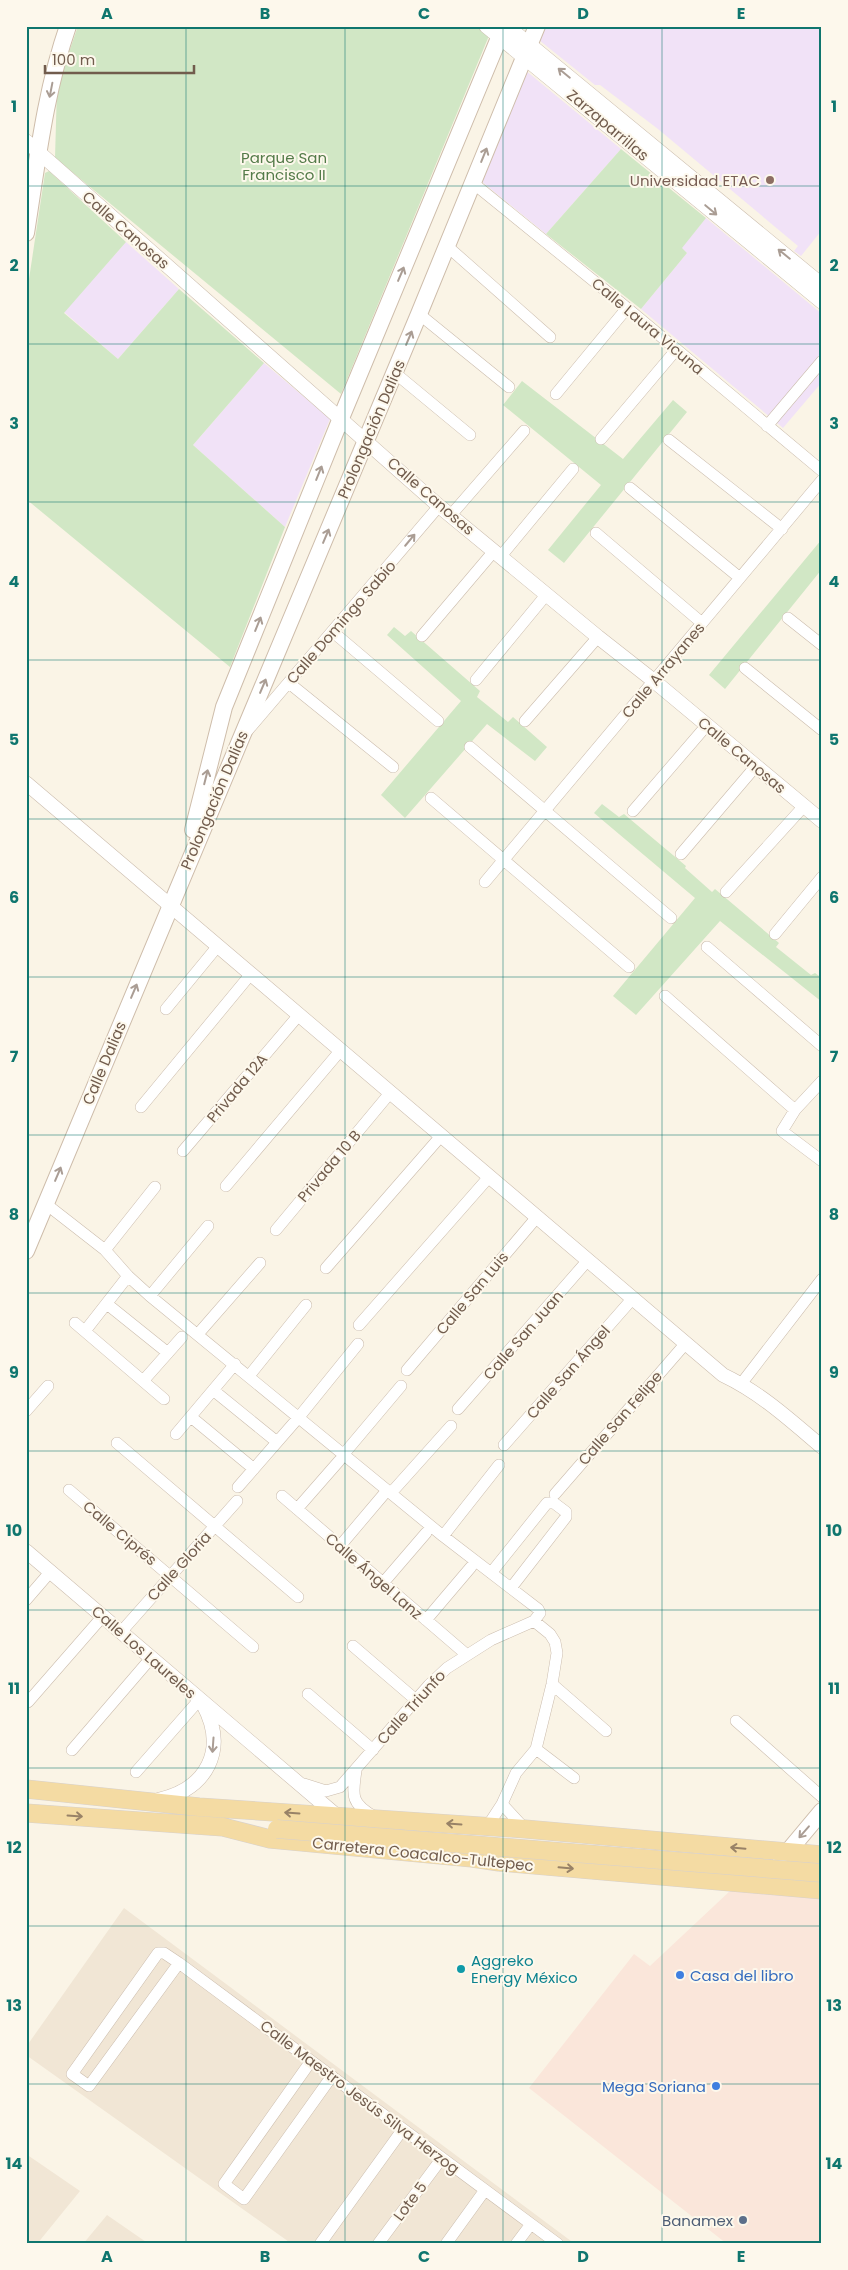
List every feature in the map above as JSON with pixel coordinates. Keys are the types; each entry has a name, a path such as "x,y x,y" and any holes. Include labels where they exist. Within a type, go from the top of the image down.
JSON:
{"main road":[{"path":"26,233 39,153 59,52 68,26"},
{"name":"Prolongación Dalias","path":"182,876 395,373 537,26"},
{"name":"Prolongación Dalias","path":"182,876 224,707 341,418 504,30"},
{"name":"Calle Dalias","path":"26,1251 182,876"},
{"name":"Carretera Coacalco-Tultepec","path":"26,1789 199,1807 525,1829 822,1855"},
{"path":"199,1807 278,1829 822,1873"},
{"path":"786,1887 779,1879 778,1868 786,1852 822,1811"},
{"name":"Carretera Coacalco-Tultepec","path":"26,1813 223,1827 270,1839 499,1862 822,1890"},
{"path":"758,1884 770,1876 775,1869 774,1858 767,1850"},
{"path":"472,1858 530,1852 822,1878"}],"street":[{"name":"Zarzaparrillas","path":"486,26 504,30 822,302"},
{"name":"Zarzaparrillas","path":"527,51 822,285"},
{"name":"Calle Canosas","path":"26,141 439,506 822,821"},
{"name":"Calle Laura Vicuna","path":"473,183 627,308 822,471"},
{"path":"447,246 550,337"},
{"path":"556,394 627,308"},
{"path":"419,314 509,387"},
{"path":"601,439 676,350"},
{"path":"767,426 822,361"},
{"path":"395,373 470,435"},
{"path":"451,515 524,431"},
{"path":"669,440 782,529"},
{"path":"422,636 573,469"},
{"name":"Calle Arrayanes","path":"485,882 822,480"},
{"path":"630,488 740,578"},
{"name":"Calle Domingo Sabio","path":"242,737 439,506"},
{"path":"596,533 702,623"},
{"path":"476,680 546,595"},
{"path":"788,618 822,645"},
{"path":"333,632 438,721"},
{"path":"525,721 598,637"},
{"path":"745,668 822,730"},
{"path":"288,683 393,768"},
{"path":"633,811 707,725"},
{"path":"470,747 671,918"},
{"path":"681,854 756,766"},
{"path":"26,783 250,975 294,1020 340,1051 386,1098 441,1136 723,1376 742,1384 768,1402 822,1447"},
{"path":"431,798 629,967"},
{"path":"726,892 804,806"},
{"path":"775,934 822,878"},
{"path":"166,1009 216,947"},
{"path":"708,948 822,1046"},
{"path":"141,1107 250,975"},
{"path":"665,996 795,1110"},
{"name":"Privada 12A","path":"183,1151 294,1020"},
{"path":"226,1186 340,1051"},
{"path":"822,1081 795,1110 782,1130 822,1161"},
{"name":"Privada 10 B","path":"276,1230 386,1098"},
{"path":"326,1268 441,1136"},
{"path":"359,1325 489,1176"},
{"path":"106,1250 155,1187"},
{"path":"46,1204 106,1250 128,1276 150,1296 299,1417 341,1458 540,1611 534,1621 555,1642 557,1652 552,1684 536,1749 516,1773 502,1804 487,1827"},
{"name":"Calle San Luis","path":"407,1370 537,1217"},
{"path":"150,1296 208,1226"},
{"name":"Calle San Juan","path":"458,1409 588,1260"},
{"path":"198,1334 260,1263"},
{"path":"84,1332 128,1276"},
{"path":"742,1384 822,1279"},
{"name":"Calle San Ángel","path":"504,1445 633,1298"},
{"path":"107,1304 168,1352"},
{"path":"249,1376 306,1305"},
{"path":"75,1323 164,1399"},
{"path":"143,1381 182,1337"},
{"name":"Calle San Felipe","path":"555,1494 686,1343"},
{"path":"238,1487 299,1417 358,1344"},
{"path":"176,1434 235,1364"},
{"path":"26,1411 48,1386"},
{"path":"297,1509 401,1386"},
{"path":"213,1390 277,1442"},
{"path":"191,1417 254,1469"},
{"path":"340,1546 451,1426"},
{"path":"117,1443 298,1597"},
{"path":"443,1536 499,1465"},
{"name":"Calle Ciprés","path":"69,1490 253,1647"},
{"name":"Calle Ángel Lanz","path":"282,1496 467,1655"},
{"name":"Calle Gloria","path":"121,1632 237,1501"},
{"path":"491,1572 547,1503 554,1503 566,1512 566,1518 511,1588"},
{"path":"383,1583 426,1533"},
{"name":"Calle Los Laureles","path":"26,1551 200,1699 209,1715 214,1734 213,1753 206,1772 192,1787 176,1796 151,1802"},
{"path":"426,1620 471,1567"},
{"path":"26,1600 50,1572"},
{"path":"28,1702 102,1616"},
{"name":"Calle Triunfo","path":"297,1782 319,1790 332,1791 347,1781 416,1700 447,1668 491,1640 534,1621"},
{"path":"353,1646 416,1700"},
{"path":"72,1750 152,1658"},
{"path":"552,1684 606,1731"},
{"path":"308,1694 373,1750"},
{"path":"136,1772 200,1699"},
{"name":"Calle Triunfo","path":"200,1699 337,1816"},
{"path":"736,1721 822,1797"},
{"path":"536,1749 574,1778"},
{"path":"356,1769 354,1798 358,1806 379,1819"},
{"path":"502,1804 525,1829"},
{"name":"Calle Maestro Jesús Silva Herzog","path":"179,1963 89,2086 72,2074 161,1952 179,1963 558,2244"},
{"path":"311,2061 224,2184 244,2199 332,2076"},
{"path":"320,2244 404,2130"},
{"name":"Lote 5","path":"378,2244 442,2158"},
{"path":"446,2244 485,2190"},
{"path":"516,2244 531,2224"}],"shaded area":[{"name":"Universidad ETAC","path":"545,26 822,26 822,230 801,256 794,251 798,246 658,129 600,85 595,85 539,40"},
{"path":"525,70 621,149 546,234 481,181"},
{"path":"706,218 822,314 822,382 783,428 641,309 687,253 681,248"},
{"path":"126,242 179,289 118,359 64,312"},
{"path":"264,363 330,419 285,527 193,445"},
{"path":"731,1890 822,1894 822,2244 727,2244 529,2088 634,1954 650,1966"},
{"path":"124,1908 575,2244 292,2244 26,2055 26,2047"},
{"path":"26,2154 80,2191 37,2244 26,2244"},
{"path":"107,2215 149,2244 83,2244"}],"green space":[{"name":"Parque San Francisco II","path":"78,26 493,26 341,394 55,158 57,87"},
{"path":"621,149 706,218 682,248 687,253 641,309 546,234"},
{"path":"49,171 126,242 64,313 118,359 179,289 264,363 193,445 285,527 230,667 26,499 26,299 45,173"},
{"path":"522,381 623,459 673,400 687,412 564,563 548,550 601,485 503,405"},
{"path":"822,539 822,569 725,689 709,675"},
{"path":"394,627 405,636 411,631 480,691 477,697 508,722 513,717 547,747 535,761 487,724 405,818 381,795 461,701 387,635"},
{"path":"602,804 619,817 624,814 686,866 685,868 712,892 715,889 779,943 776,947 811,975 815,973 822,978 822,1002 720,921 636,1015 613,996 695,898 594,813"}],"place":[{"name":"Universidad ETAC","path":"770,180"},
{"name":"Aggreko Energy México","path":"461,1969"},
{"name":"Casa del libro","path":"680,1975"},
{"name":"Mega Soriana","path":"716,2086"},
{"name":"Banamex","path":"743,2220"}]}
